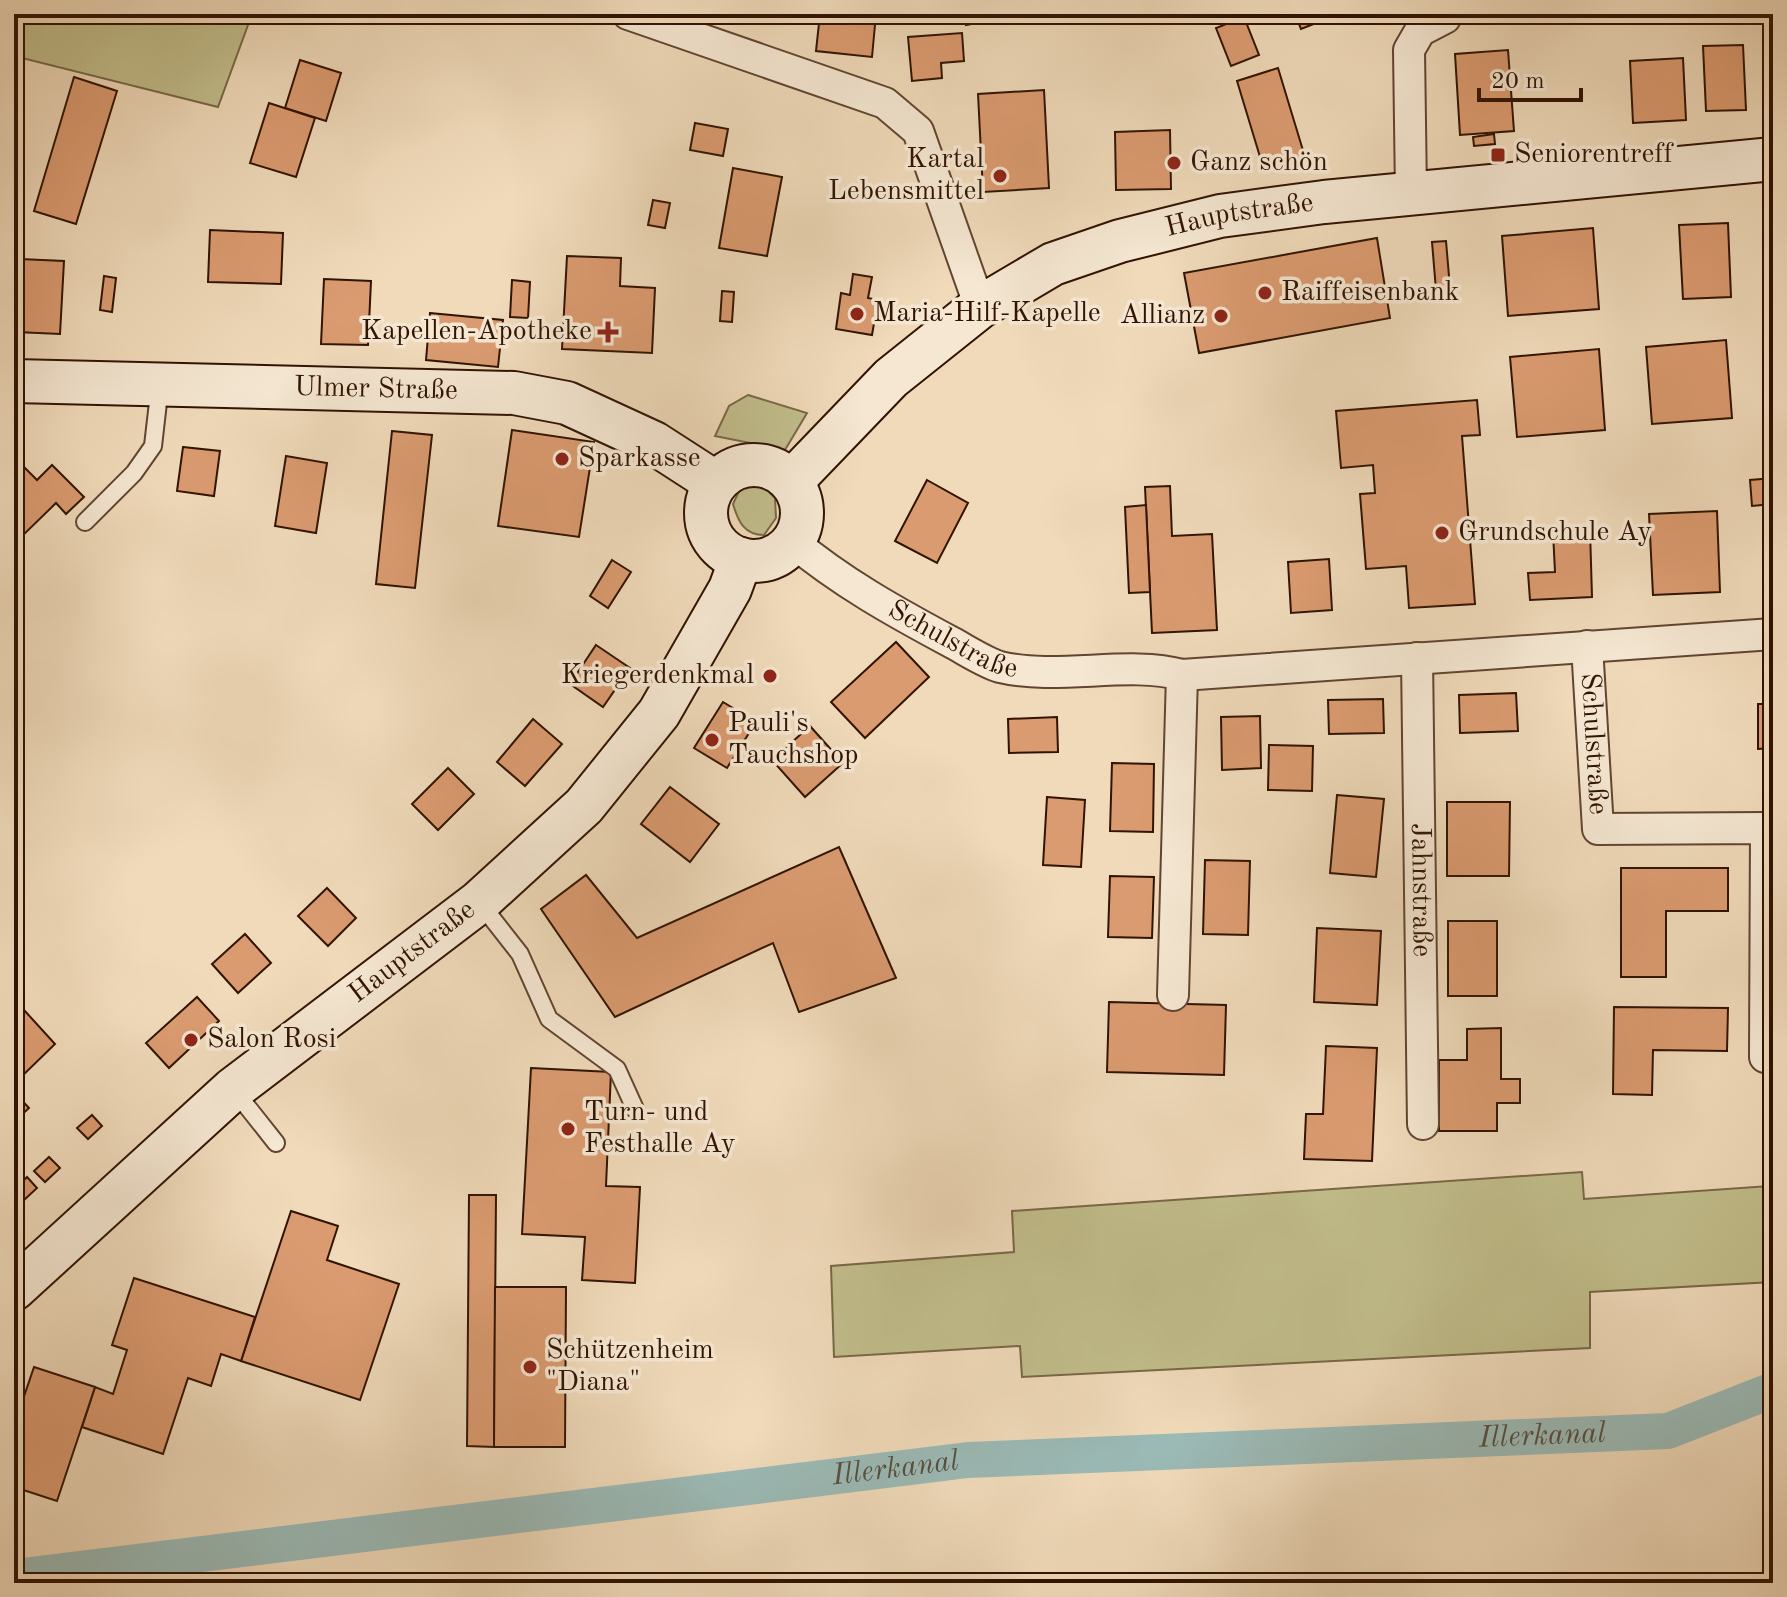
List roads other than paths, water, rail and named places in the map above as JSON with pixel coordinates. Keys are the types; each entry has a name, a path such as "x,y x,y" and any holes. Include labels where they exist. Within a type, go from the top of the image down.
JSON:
{"main road":[{"name":"Hauptstraße","path":"791,482 891,378 980,307 1053,264 1120,241 1220,216 1773,159"},
{"name":"Ulmer Straße","path":"14,381 514,393 567,403 654,443 716,483"},
{"path":"761,465 783,474 791,482 802,511 800,526 781,553 767,559 741,559 724,550 710,532 706,508 716,483 734,469 761,465"},
{"name":"Hauptstraße","path":"14,1289 233,1089 479,902 584,806 646,732 730,589 741,559"}],"street":[{"path":"628,14 885,103 918,131 980,307"},
{"path":"1411,194 1409,50 1420,31 1445,18"},
{"name":"Schulstraße","path":"792,541 833,574 890,609 999,666 1080,674 1164,670 1182,675 1773,634"},
{"name":"Schulstraße","path":"1587,646 1598,829 1766,828 1765,1057"},
{"name":"Jahnstraße","path":"1417,658 1423,1124"},
{"path":"1173,995 1182,675"}],"lane":[{"path":"85,522 134,473 153,446 160,383"},
{"path":"479,902 520,954 549,1019 617,1069 636,1111"},
{"path":"233,1089 276,1143"}],"waterway":[{"name":"Illerkanal","path":"14,1577 968,1460 1668,1431 1773,1390"}],"place":[{"name":"Seniorentreff","path":"1498,155"},
{"name":"Ganz schön","path":"1174,163"},
{"name":"Kartal Lebensmittel","path":"1000,176"},
{"name":"Raiffeisenbank","path":"1265,293"},
{"name":"Maria-Hilf-Kapelle","path":"857,314"},
{"name":"Allianz","path":"1221,316"},
{"name":"Kapellen-Apotheke","path":"608,332"},
{"name":"Sparkasse","path":"562,459"},
{"name":"Grundschule Ay","path":"1442,533"},
{"name":"Kriegerdenkmal","path":"770,676"},
{"name":"Pauli's Tauchshop","path":"712,740"},
{"name":"Salon Rosi","path":"191,1040"},
{"name":"Turn- und Festhalle Ay","path":"568,1129"},
{"name":"Schützenheim \"Diana\"","path":"530,1367"}]}
